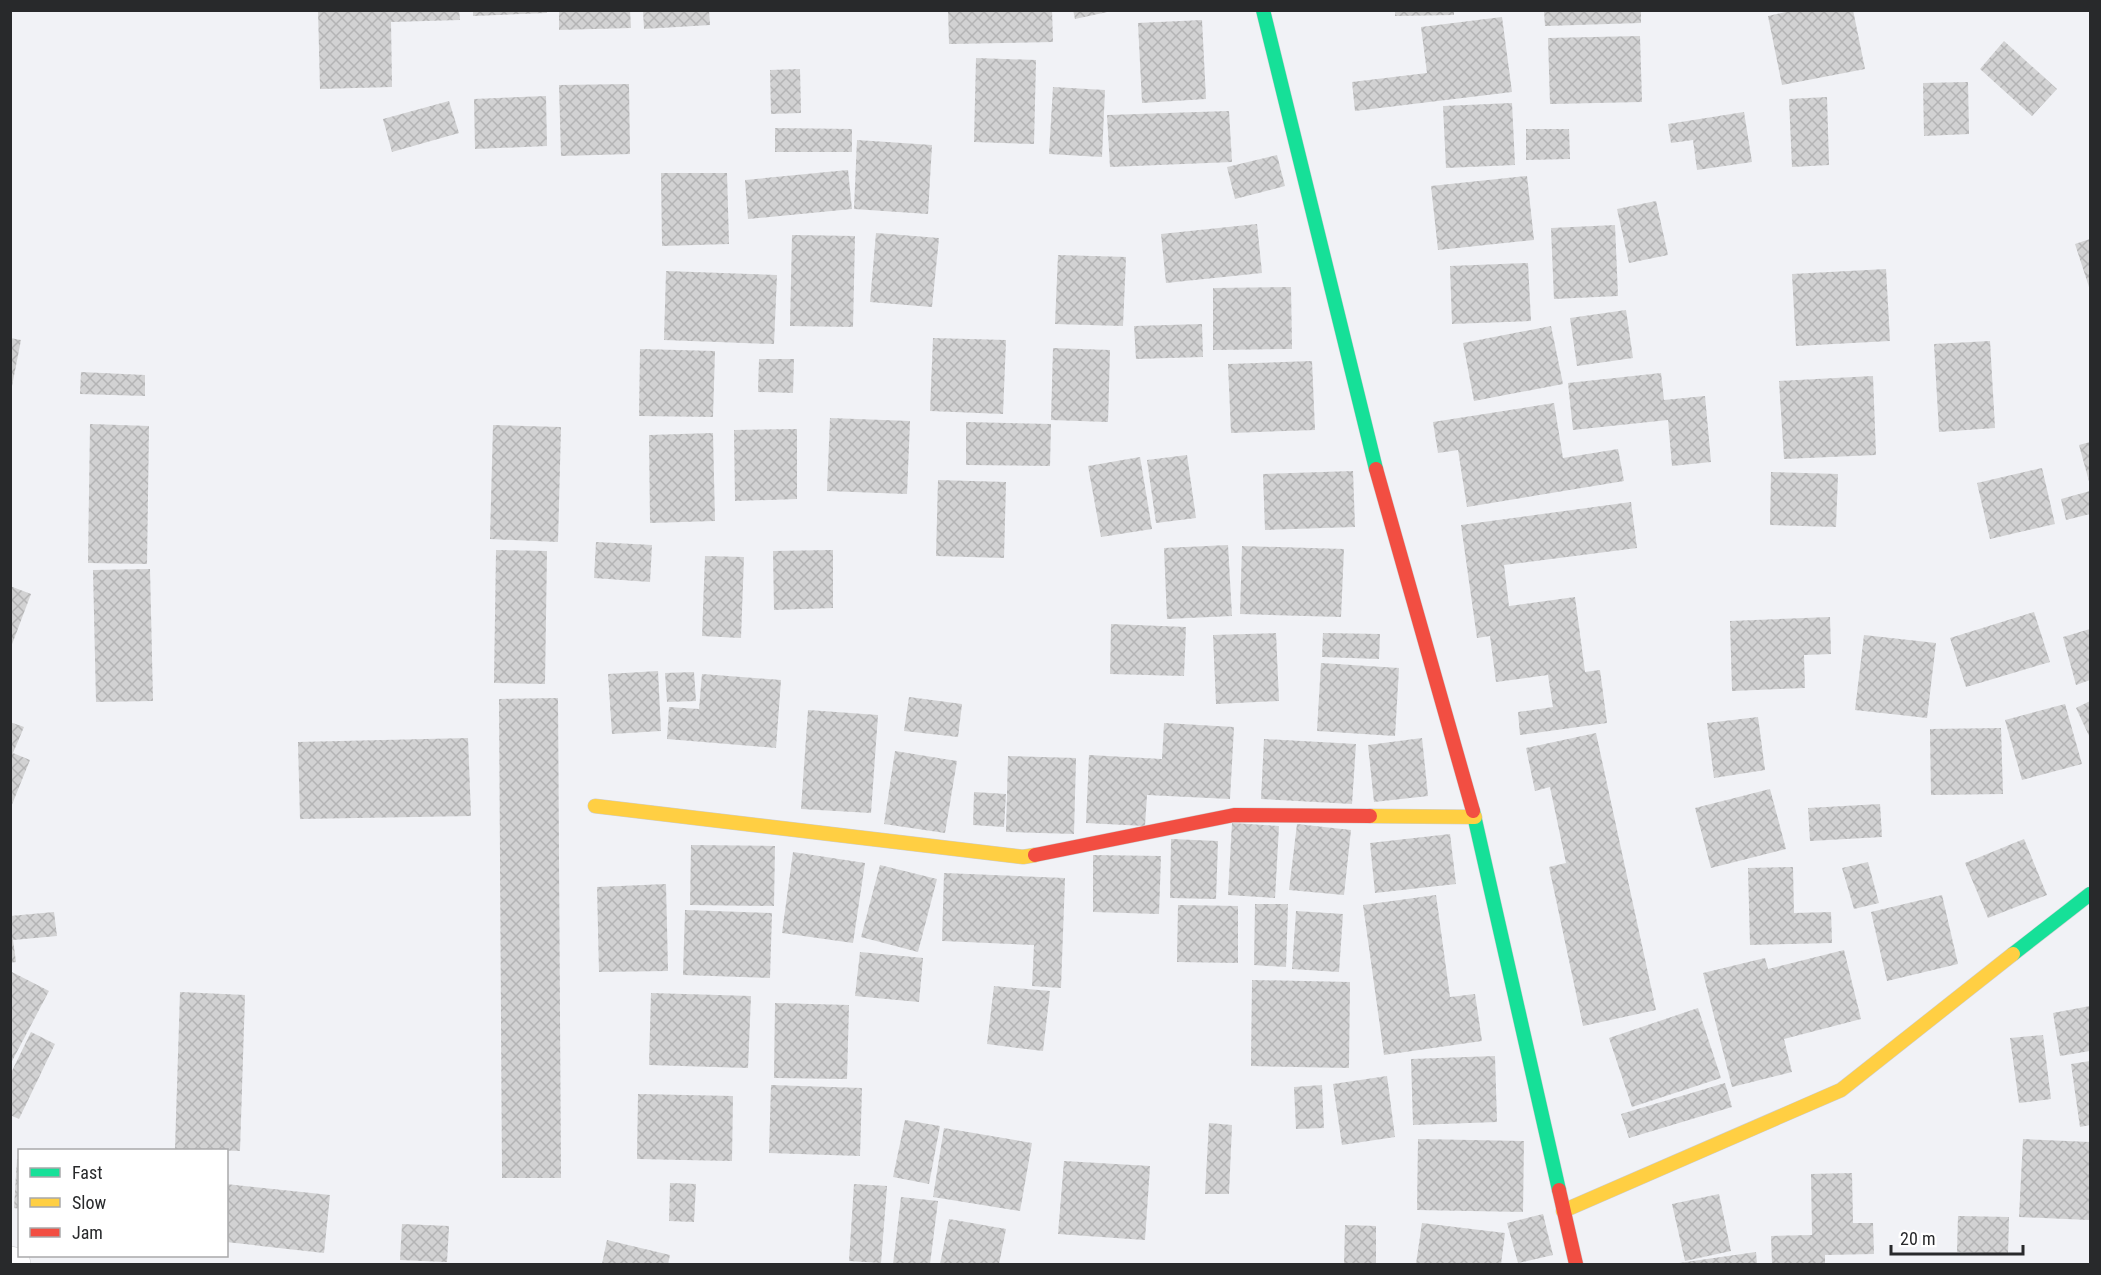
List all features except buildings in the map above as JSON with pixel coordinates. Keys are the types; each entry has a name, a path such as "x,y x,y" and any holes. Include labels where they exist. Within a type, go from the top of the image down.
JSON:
{"street":[{"path":"1263,10 1362,421 1475,817 1576,1264"},
{"path":"595,806 1023,857 1234,815 1475,817"},
{"path":"1563,1211 1841,1090 2091,894"}],"traffic: fast":[{"path":"1263,10 1376,469"},
{"path":"1473,811 1559,1190"},
{"path":"2013,954 2090,894"}],"traffic: slow":[{"path":"595,806 1023,857 1035,855"},
{"path":"1370,816 1475,817"},
{"path":"1563,1211 1841,1090 2013,954"}],"traffic: jam":[{"path":"1376,469 1473,811"},
{"path":"1035,855 1234,815 1370,816"},
{"path":"1559,1190 1576,1264"}]}
